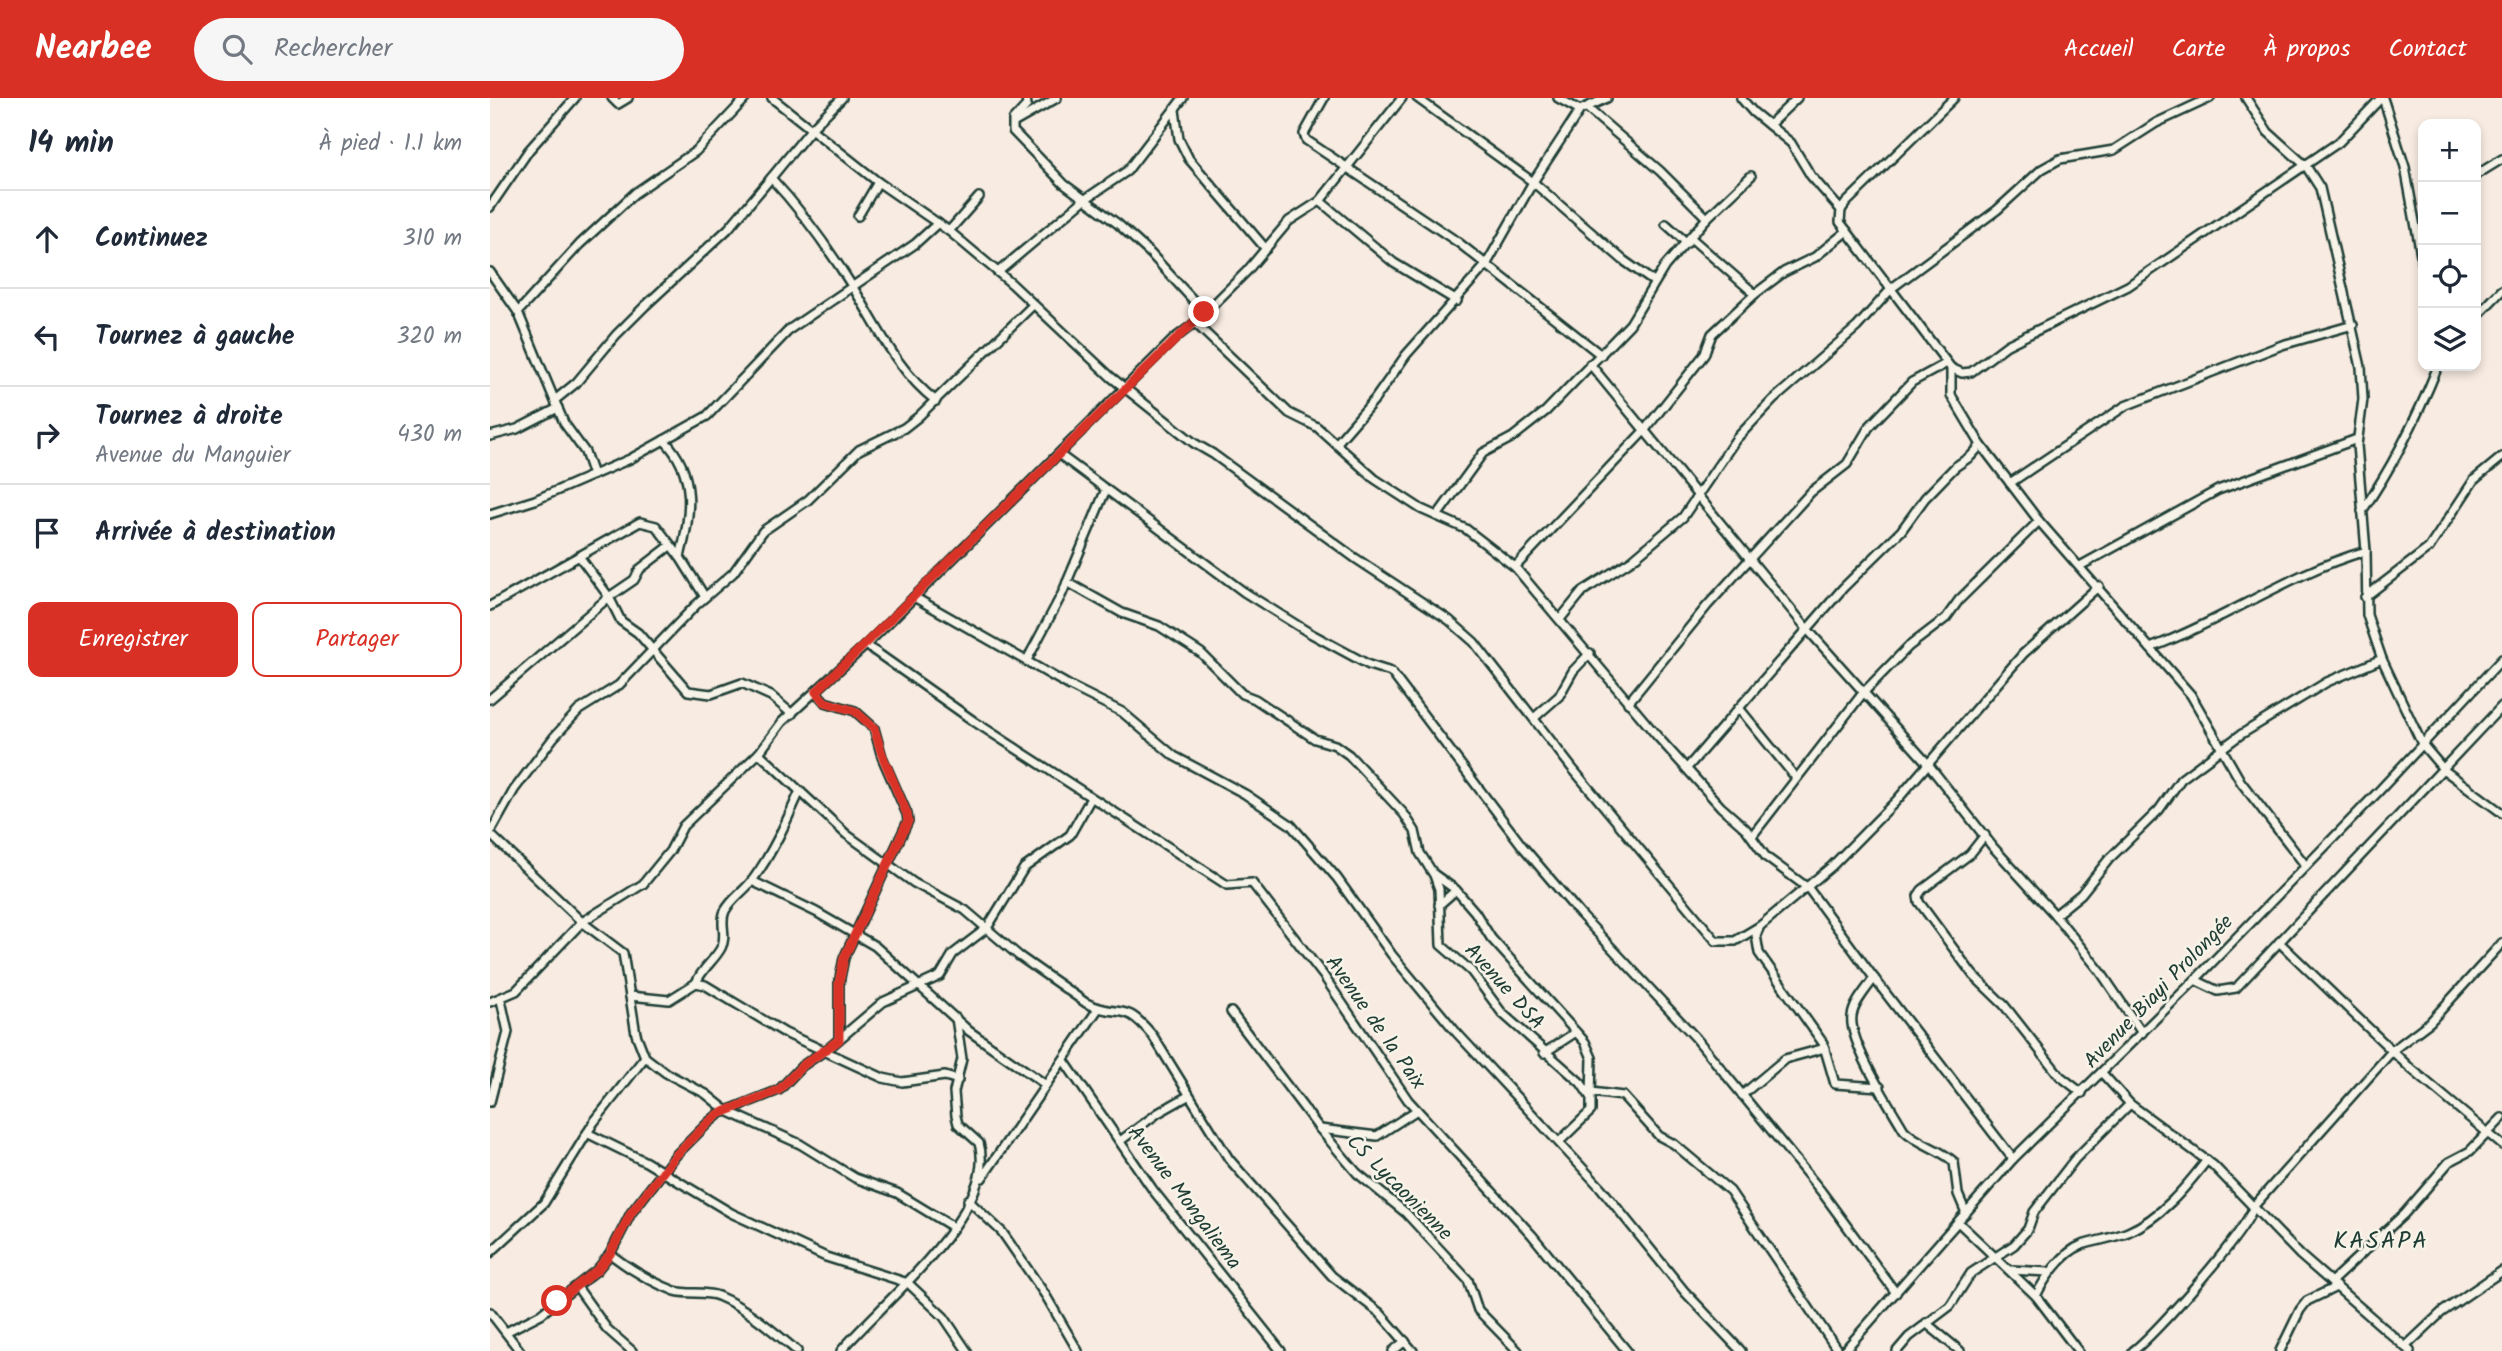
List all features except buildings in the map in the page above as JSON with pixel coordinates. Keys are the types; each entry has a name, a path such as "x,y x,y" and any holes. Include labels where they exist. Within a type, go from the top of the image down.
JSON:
{"street":[{"path":"490,207 529,150 575,98"},
{"path":"612,98 618,104 628,98"},
{"path":"518,312 580,244 635,193 696,151 746,98"},
{"path":"772,98 813,127 878,182 949,231 998,272 1032,306 1194,443 1355,558 1449,621 1493,663 1534,718 1716,941 1728,943 1760,926 1808,888 1897,800 2023,654 2099,586"},
{"path":"490,436 517,429 557,404 635,315 729,229 813,127 842,98"},
{"path":"1026,98 1027,105 1012,124 1013,131 1084,200 1151,254 1204,312"},
{"path":"1012,124 1057,98"},
{"path":"998,272 1016,253 1126,171 1183,98"},
{"path":"1324,98 1304,138 1346,170 1414,211 1601,355"},
{"path":"490,1002 501,1000 535,973 582,922 643,884 670,851 683,826 759,753 792,714 866,645 1175,338 1195,323 1289,221 1320,201 1402,98"},
{"path":"1417,98 1533,182 1623,260 1654,282"},
{"path":"1558,98 1583,109 1664,174 1707,218"},
{"path":"1336,444 1375,399 1406,355 1457,302 1486,265 1533,182 1583,109 1607,98"},
{"path":"1741,98 1791,143 1811,176 1841,210"},
{"path":"1769,125 1797,98"},
{"path":"1954,98 1841,210 1839,218 1949,366 1962,373 1971,372 2007,345 2128,286 2306,166 2355,129 2382,98"},
{"path":"1561,618 1583,591 1632,560 1683,517 1736,439 1773,400 1857,327 1892,288 1930,262 1956,237 1997,210 2042,169 2060,159 2114,150 2156,123 2210,98"},
{"path":"2246,98 2277,142 2306,166 2320,188 2353,325 2363,380 2357,439 2366,551 2365,597 2367,615 2382,659 2422,744 2444,769 2502,813"},
{"path":"2382,98 2405,167 2419,245"},
{"path":"1175,110 1180,139 1189,159 1266,249"},
{"path":"2481,172 2502,159"},
{"path":"1437,516 1483,453 1513,437 1546,411 1630,324 1654,282 1707,218 1751,176"},
{"path":"771,178 797,208 852,286 898,363 918,387 936,401"},
{"path":"858,216 878,182"},
{"path":"949,231 979,197"},
{"path":"1320,201 1394,263 1457,302"},
{"path":"2413,213 2418,210"},
{"path":"490,514 535,500 593,475 708,416 790,329 915,244 937,223"},
{"path":"1666,223 1755,294"},
{"path":"1514,567 1644,431 1704,355 1712,334 1755,294 1784,272 1815,257 1847,231"},
{"path":"490,272 518,312 564,423 585,452 593,475"},
{"path":"2481,312 2502,290"},
{"path":"953,1227 897,1192 855,1178 800,1144 727,1111 706,1094 666,1073 645,1057 636,1034 623,953 582,922 490,834 514,790 554,737 579,710 610,693 705,597 733,573 763,531 808,500 839,467 874,441 904,428 936,401 1032,306"},
{"path":"1195,323 1289,412 1317,427 1375,479 1437,516 1475,534 1514,567 1561,618 1628,703 1752,836 1778,869 1808,888 2013,1159"},
{"path":"2010,483 2125,407 2282,345 2353,325"},
{"path":"1590,364 1808,630 1928,764 1984,835 2055,915 2100,971 2142,1033"},
{"path":"1949,366 1951,395 1981,445 2039,521 2099,586 2191,695 2241,782 2306,866"},
{"path":"1628,703 1750,559 1811,492 1847,464 1869,427 1912,382 1949,366"},
{"path":"2362,512 2390,471 2436,371"},
{"path":"2080,566 2218,490 2357,439"},
{"path":"664,440 684,465 691,513 680,557"},
{"path":"1687,768 1843,588 1901,531 1925,498 1981,445"},
{"path":"1060,454 1260,602 1369,665 1391,672 1523,847 1580,914 1667,1005 1821,1191 1896,1293"},
{"path":"2365,597 2429,548 2474,480 2502,457"},
{"path":"1027,660 1067,582 1106,489"},
{"path":"1752,836 1863,693 1908,647 1946,618 1959,600 2039,521"},
{"path":"490,606 640,522 656,526 680,557 705,597"},
{"path":"490,699 609,597 634,580 640,569 670,547"},
{"path":"2150,648 2183,635 2296,576 2366,551"},
{"path":"579,556 609,597 621,621 638,633 652,651 672,669 688,691 711,694 742,682 772,696 792,714"},
{"name":"Avenue DSA","path":"1067,582 1122,613 1146,620 1167,631 1201,653 1242,694 1255,699 1315,739 1335,745 1349,755 1411,823 1420,853 1434,875 1441,945 1471,971 1502,1013 1591,1095"},
{"path":"914,597 939,614 1122,712 1174,755 1245,794 1291,825 1337,878 1392,955 1455,1032 1601,1188 1719,1331 1741,1351"},
{"path":"506,1332 541,1314 577,1287 610,1254 631,1213 708,1123 727,1111 779,1090 802,1066 839,1040 883,1002 922,987 940,976 953,954 987,928 1024,867 1070,835 1091,798 975,722 866,645"},
{"path":"1534,718 1559,696 1573,671 1590,653"},
{"path":"2055,915 2081,894 2109,859 2144,827 2181,779 2222,749 2327,682 2382,659"},
{"name":"Avenue Biayi Prolongée","path":"1844,1351 2013,1159 2195,981 2502,659"},
{"path":"816,692 825,702 855,711 874,728 908,821 886,862 876,894 853,935 839,983 839,1040"},
{"path":"2195,981 2218,991 2229,992 2502,706"},
{"path":"1739,708 1796,778"},
{"path":"759,753 826,818 914,883 965,910 1056,983 1098,1009 1130,1012 1137,1017 1153,1036 1217,1143 1247,1181 1332,1276 1380,1313 1413,1351"},
{"path":"630,996 669,1000 696,983 724,940 722,917 726,909 752,881 800,791"},
{"name":"Avenue de la Paix","path":"1091,798 1227,886 1252,883 1309,956 1395,1083 1532,1235 1626,1351"},
{"path":"1984,835 1969,854 1922,890 1918,896 1919,902 1973,975 2004,1005 2060,1076 2082,1093"},
{"path":"1434,875 1456,890 1481,919 1497,946 1576,1032 1592,1058 1591,1111 1559,1143"},
{"path":"752,881 816,912 875,946 956,1018 1046,1085"},
{"path":"1439,905 1456,890"},
{"path":"1760,926 1756,935 1759,953 1825,1048 1835,1084 1880,1087"},
{"path":"2279,942 2393,1050 2502,1145"},
{"path":"2133,1351 2225,1254 2246,1225 2253,1207 2393,1050 2430,1022 2502,943"},
{"path":"1874,978 1851,1017 1856,1041 1904,1130 1914,1141 1943,1152 1954,1162 1958,1194 1966,1213"},
{"path":"696,983 722,993 785,1033 883,1078 902,1082 944,1076 958,1080"},
{"path":"490,1102 508,1032 501,1000"},
{"path":"841,1351 883,1304 908,1283 953,1227 981,1180 1046,1085 1065,1062 1098,1009"},
{"name":"CS Lycaonienne","path":"1231,1012 1319,1128 1357,1173 1406,1213 1468,1280 1478,1310 1518,1351"},
{"path":"956,1018 962,1059 954,1092 956,1116 958,1124 979,1143 981,1180"},
{"path":"1544,1053 1576,1032"},
{"path":"1742,1096 1785,1059 1825,1048"},
{"path":"490,1253 544,1203 587,1133 645,1057"},
{"name":"Avenue Mongaliema","path":"1065,1062 1188,1237 1281,1351"},
{"path":"2102,1073 2130,1104 2207,1160 2333,1284 2407,1349 2442,1312 2502,1271"},
{"path":"1591,1095 1623,1096 1659,1136 1674,1144 1730,1192 1838,1351"},
{"path":"1120,1141 1158,1113 1188,1096"},
{"path":"1897,1351 1926,1323 1950,1306 1971,1273 1995,1259 2028,1229 2034,1212 2075,1159 2130,1104"},
{"path":"1319,1128 1377,1136 1418,1110"},
{"path":"2280,1351 2300,1310 2308,1301 2333,1284 2404,1214 2449,1162 2470,1151 2502,1118"},
{"path":"587,1133 646,1162 731,1213 826,1257 908,1283 944,1317 968,1351"},
{"path":"2036,1296 2049,1272 2082,1246 2129,1232 2161,1210 2185,1188 2207,1160"},
{"path":"968,1200 1002,1232 1046,1296 1078,1351"},
{"path":"1958,1222 2036,1296 2078,1351"},
{"path":"610,1254 639,1276 676,1291 708,1293 721,1297 769,1327 797,1351"},
{"path":"2011,1270 2049,1272"},
{"path":"577,1287 607,1329 632,1351"},
{"path":"490,1312 520,1351"},
{"path":"1926,1323 1960,1351"},
{"path":"1393,1351 1405,1341"}],"district":[{"name":"KASAPA","path":"2381,1240"}],"route":[{"path":"557,1301 597,1270 610,1254 631,1213 676,1155 708,1123 719,1114 779,1090 802,1066 839,1040 839,983 844,958 853,935 876,894 886,862 908,821 874,728 855,711 842,710 825,702 816,692 1204,312"}]}
